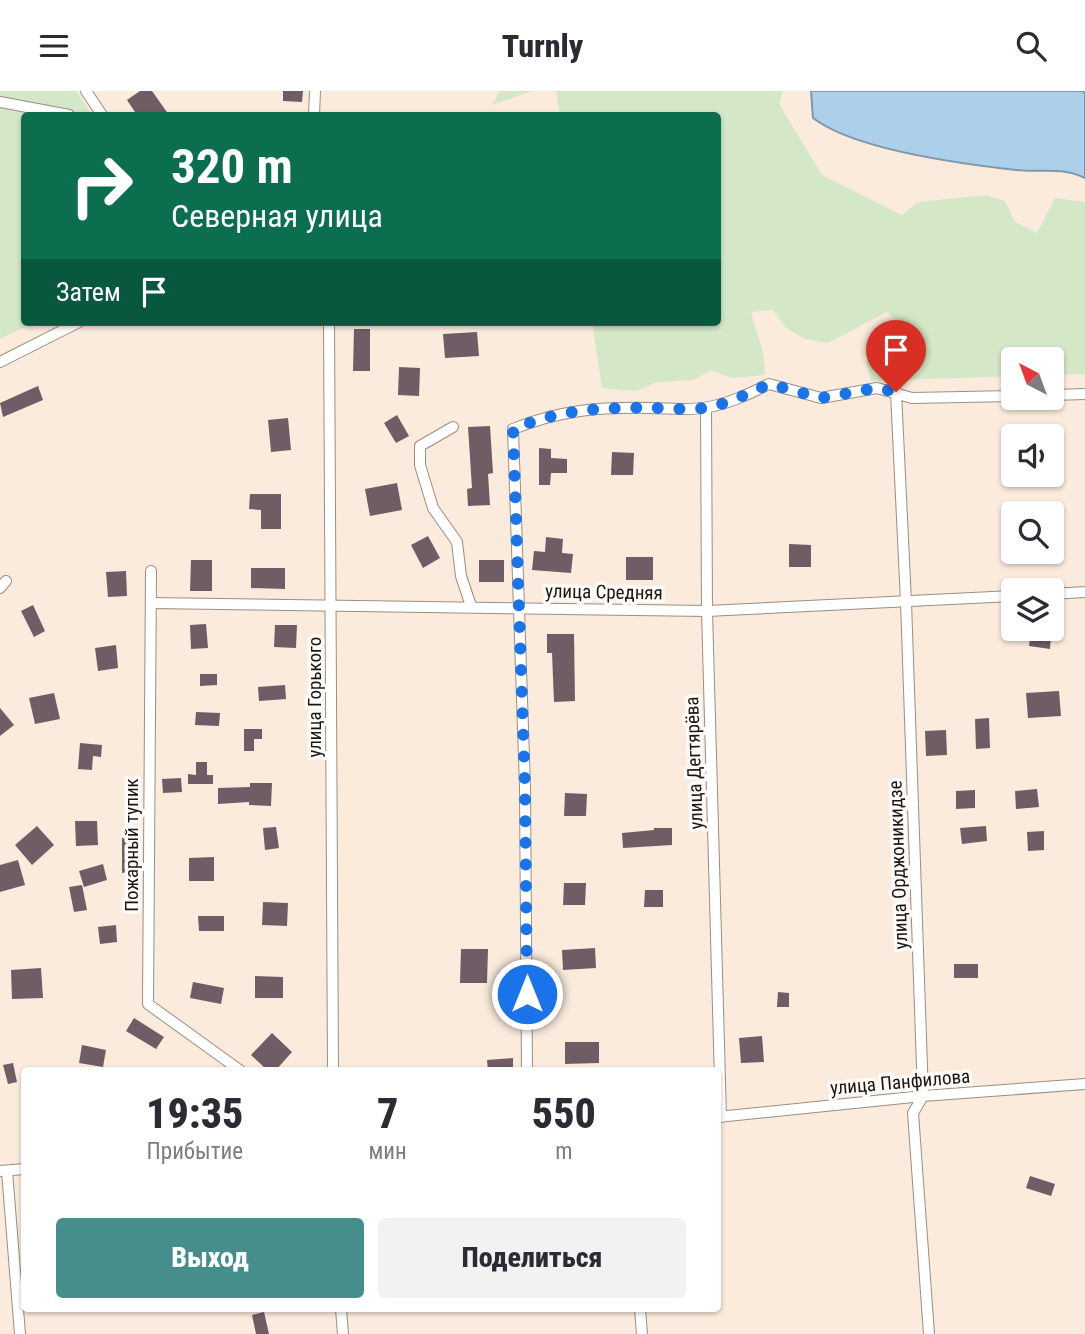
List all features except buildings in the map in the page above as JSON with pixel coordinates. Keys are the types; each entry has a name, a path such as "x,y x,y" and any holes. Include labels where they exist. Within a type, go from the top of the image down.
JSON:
{"street":[{"path":"86,91 100,112"},
{"path":"314,112 315,91"},
{"path":"0,102 53,112"},
{"path":"0,362 71,326"},
{"name":"улица Горького","path":"329,326 333,1067"},
{"path":"527,1067 525,788 513,429 541,417 602,407 706,408 735,400 769,384 821,398 877,388 912,398 1001,396"},
{"name":"улица Орджоникидзе","path":"896,392 923,1096 913,1113 929,1334"},
{"path":"1064,395 1085,394"},
{"name":"улица Дегтярёва","path":"706,408 707,611 718,1067"},
{"path":"453,427 420,446 420,465 433,507 457,542 461,576 471,606"},
{"name":"Пожарный тупик","path":"151,571 148,1004 235,1067"},
{"path":"1064,593 1085,592"},
{"name":"улица Средняя","path":"151,603 707,611 1001,597"},
{"name":"улица Панфилова","path":"721,1117 923,1096 1085,1084"},
{"path":"20,1334 3,1171 21,1169"},
{"path":"341,1312 343,1334"},
{"path":"640,1312 642,1334"}],"green space":[{"path":"0,91 76,91 90,112 21,112 21,326 27,326 0,339"},
{"path":"500,91 532,91 492,105"},
{"path":"556,91 783,91 779,104 822,175 902,215 918,202 986,195 1005,201 1015,222 1037,233 1055,198 1085,202 1085,374 1064,375 1064,347 1001,347 1001,376 871,381 866,362 900,333 900,324 887,312 828,343 805,339 786,328 773,310 751,312 762,350 765,375 732,378 711,370 693,380 657,382 636,391 602,388 593,326 721,326 721,112 560,112"}],"water":[{"path":"811,91 1083,91 1085,178 1059,171 1016,170 967,164 910,154 855,139 813,118"}],"route":[{"path":"527,994 525,788 513,429 541,417 602,407 706,408 735,400 769,384 821,398 877,388 896,392"}]}
